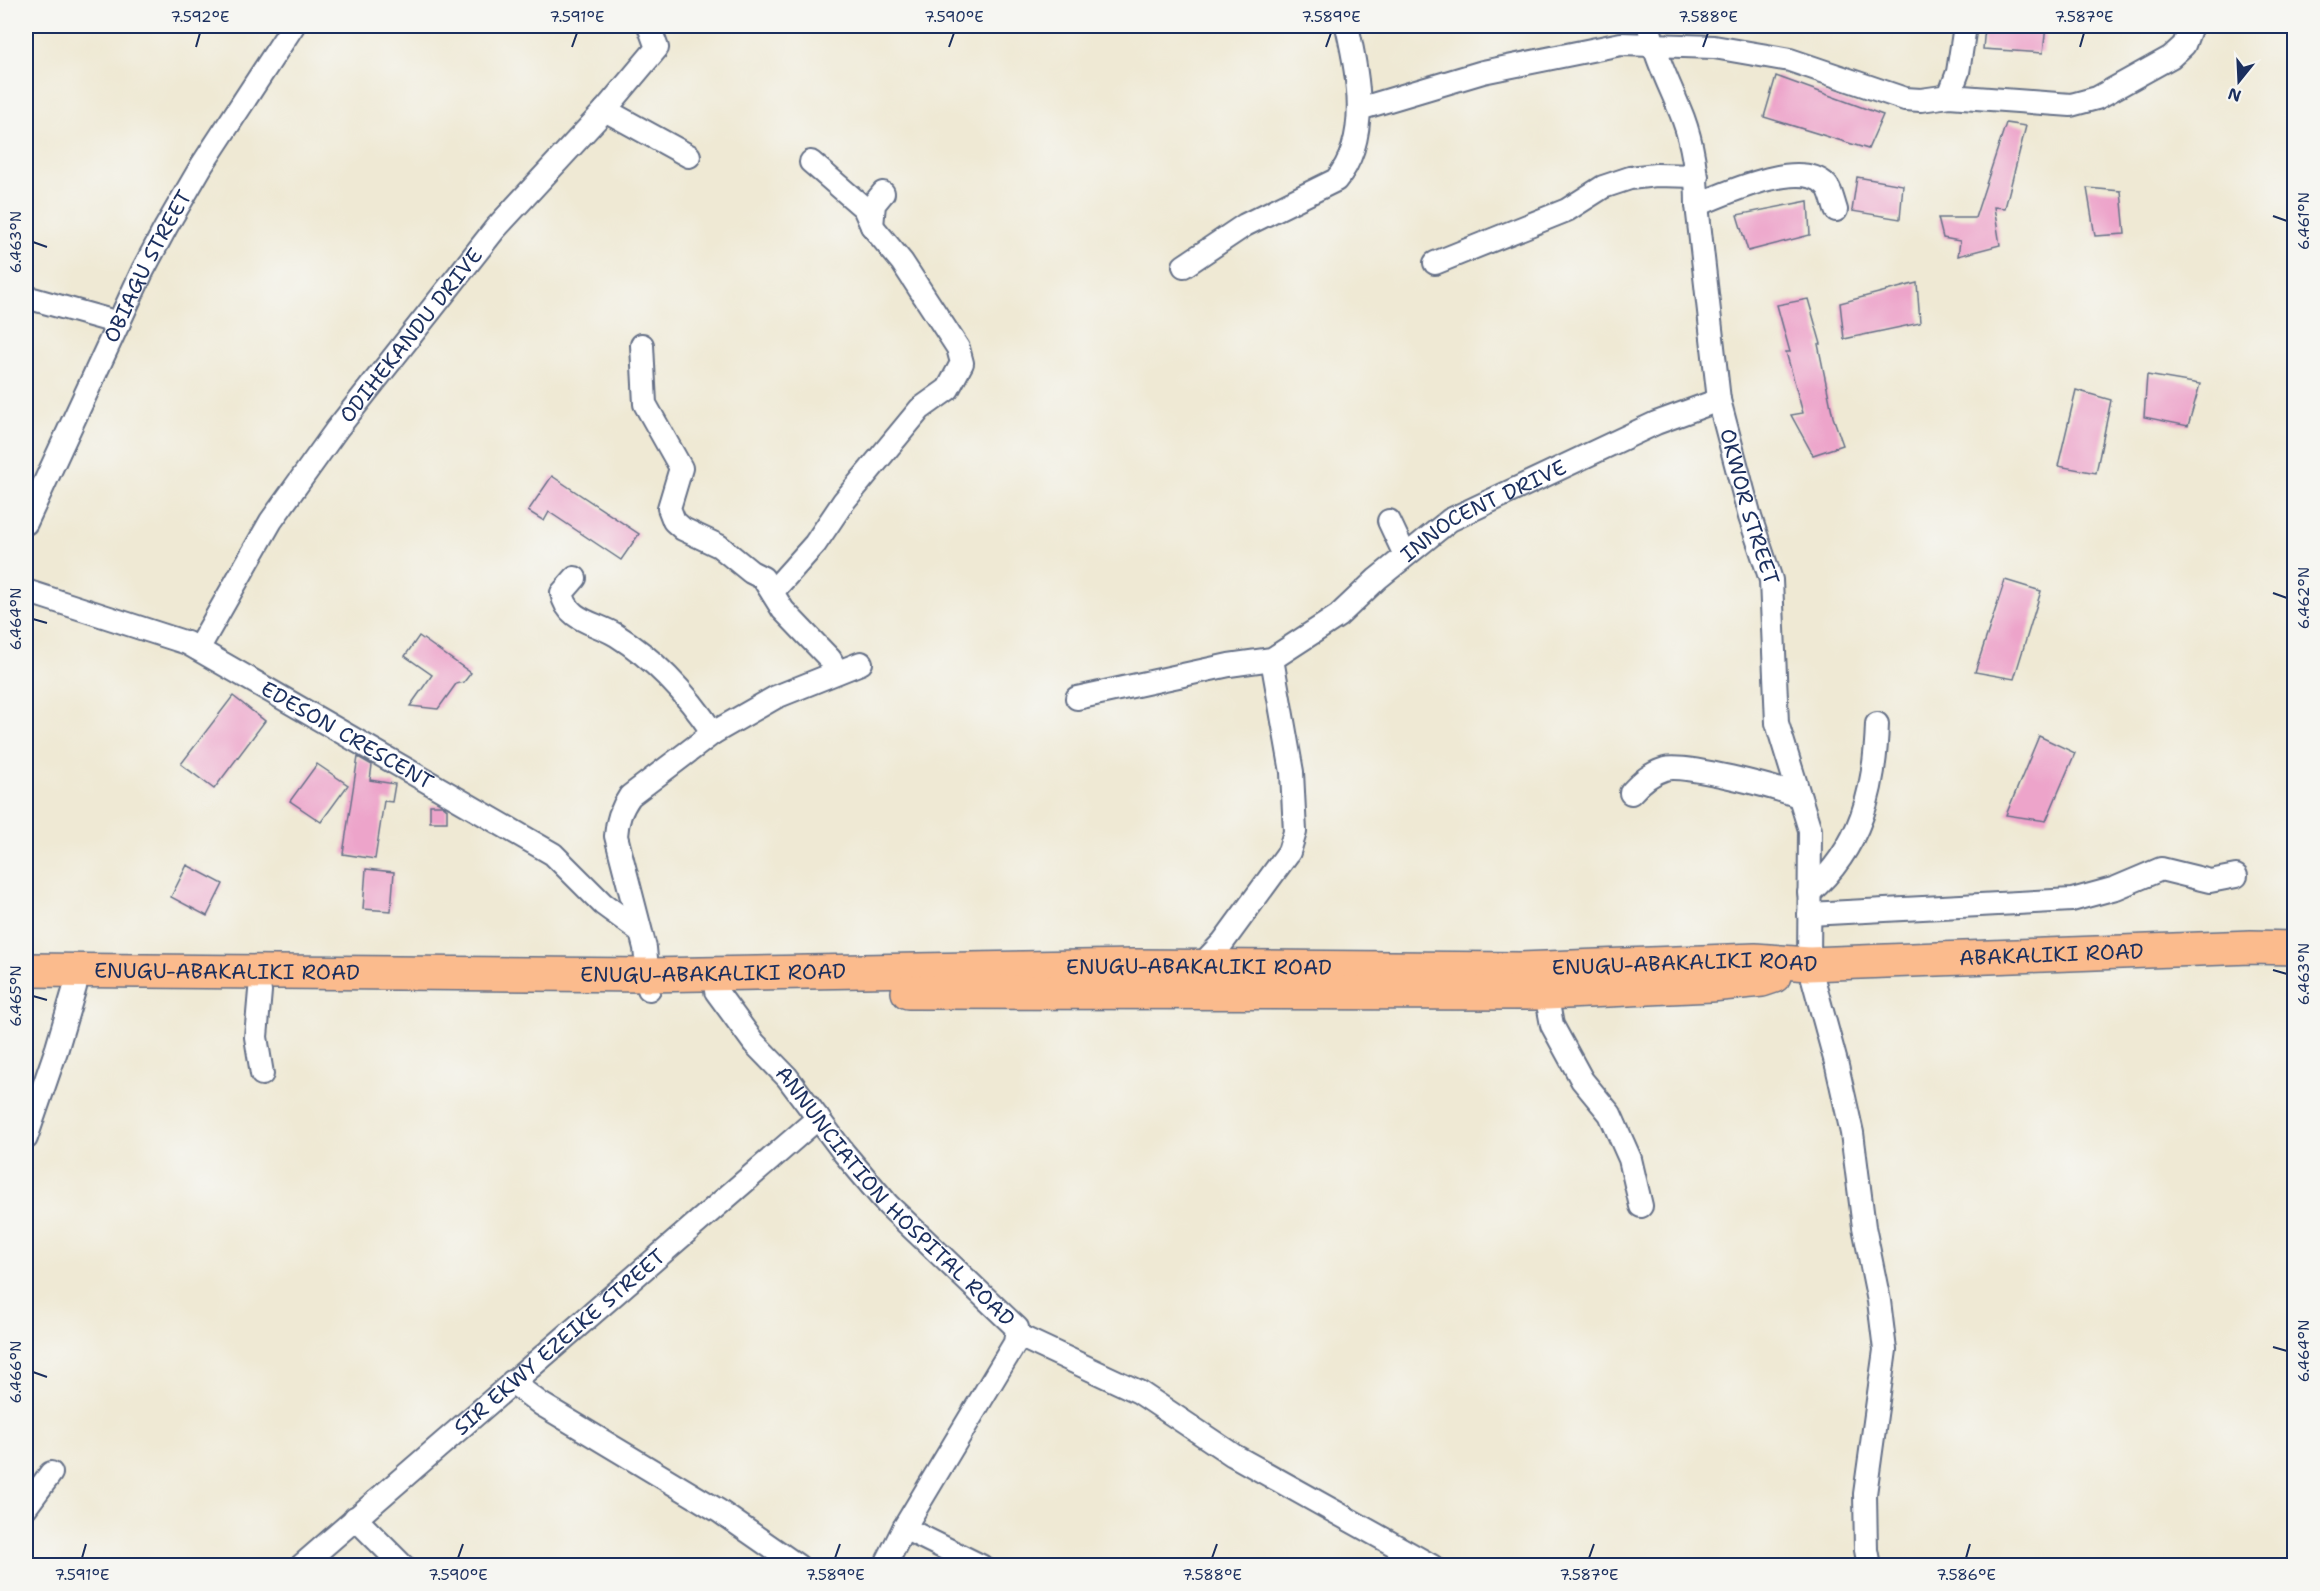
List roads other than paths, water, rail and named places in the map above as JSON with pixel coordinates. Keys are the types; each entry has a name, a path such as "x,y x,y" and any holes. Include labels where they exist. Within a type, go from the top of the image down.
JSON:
{"highway":[{"name":"ABAKALIKI ROAD","path":"1809,964 2251,947 2295,948"},
{"name":"ENUGU-ABAKALIKI ROAD","path":"26,970 648,983 716,992 1190,980 1755,960 1809,964"},
{"name":"ENUGU-ABAKALIKI ROAD","path":"26,987 260,991 648,983 1124,966 1190,980 1545,993 1762,980 1809,964"}],"street":[{"name":"OBIAGU STREET","path":"26,523 119,323 172,217 292,26"},
{"name":"ODIHEKANDU DRIVE","path":"198,649 271,521 337,429 495,230 605,110 657,48 649,26"},
{"path":"1184,266 1245,225 1336,180 1346,169 1356,133 1359,109 1356,63 1347,26"},
{"path":"1949,96 1958,72 1965,26"},
{"path":"1359,109 1483,72 1620,44 1650,34 1790,60 1905,99 1921,100 1949,96 2071,105 2097,98 2171,57 2184,45 2191,26"},
{"name":"OKWOR STREET","path":"1650,34 1683,119 1697,176 1697,205 1719,400 1750,518 1771,580 1777,723 1810,830 1809,964 1852,1133 1864,1227 1879,1302 1884,1350 1865,1494 1866,1550 1869,1566"},
{"path":"605,110 689,156"},
{"path":"773,591 815,544 844,501 920,409 948,389 962,363 958,348 902,262 872,226 864,208 811,162"},
{"path":"1435,263 1567,210 1603,187 1630,178 1656,175 1697,176"},
{"path":"1697,205 1763,180 1811,175 1827,185 1836,210"},
{"path":"872,226 874,204 883,194"},
{"path":"26,297 119,323"},
{"path":"642,345 645,404 681,468 669,508 671,515 683,530 719,546 751,572 763,578 783,610 830,659 837,672"},
{"name":"INNOCENT DRIVE","path":"1272,659 1338,616 1405,555 1450,520 1503,493 1656,423 1719,400"},
{"path":"1389,520 1405,555"},
{"path":"575,578 562,592 564,605 573,616 618,636 665,673 713,733"},
{"name":"EDESON CRESCENT","path":"26,591 187,642 553,854 603,904 640,931"},
{"path":"1077,698 1229,665 1272,659 1292,772 1295,832 1288,852 1223,942 1190,980"},
{"path":"648,983 645,948 616,836 617,819 630,796 713,733 776,697 861,663"},
{"path":"1809,903 1838,866 1862,818 1875,765 1876,724"},
{"path":"1631,793 1645,779 1667,768 1774,786 1798,796"},
{"path":"1809,903 2072,900 2116,888 2161,869 2210,881 2236,876"},
{"path":"26,1138 75,987"},
{"path":"260,991 256,1037 262,1074"},
{"name":"ANNUNCIATION HOSPITAL ROAD","path":"716,992 754,1043 787,1077 888,1205 1017,1328 1017,1335 904,1528 885,1566"},
{"path":"1545,993 1552,1025 1582,1080 1610,1113 1630,1159 1641,1206"},
{"name":"SIR EKWY EZEIKE STREET","path":"301,1566 818,1118"},
{"path":"1017,1335 1139,1392 1233,1455 1432,1566"},
{"path":"512,1382 541,1404 718,1511 798,1566"},
{"path":"26,1507 51,1473"},
{"path":"355,1518 403,1566"},
{"path":"904,1528 981,1566"}]}
